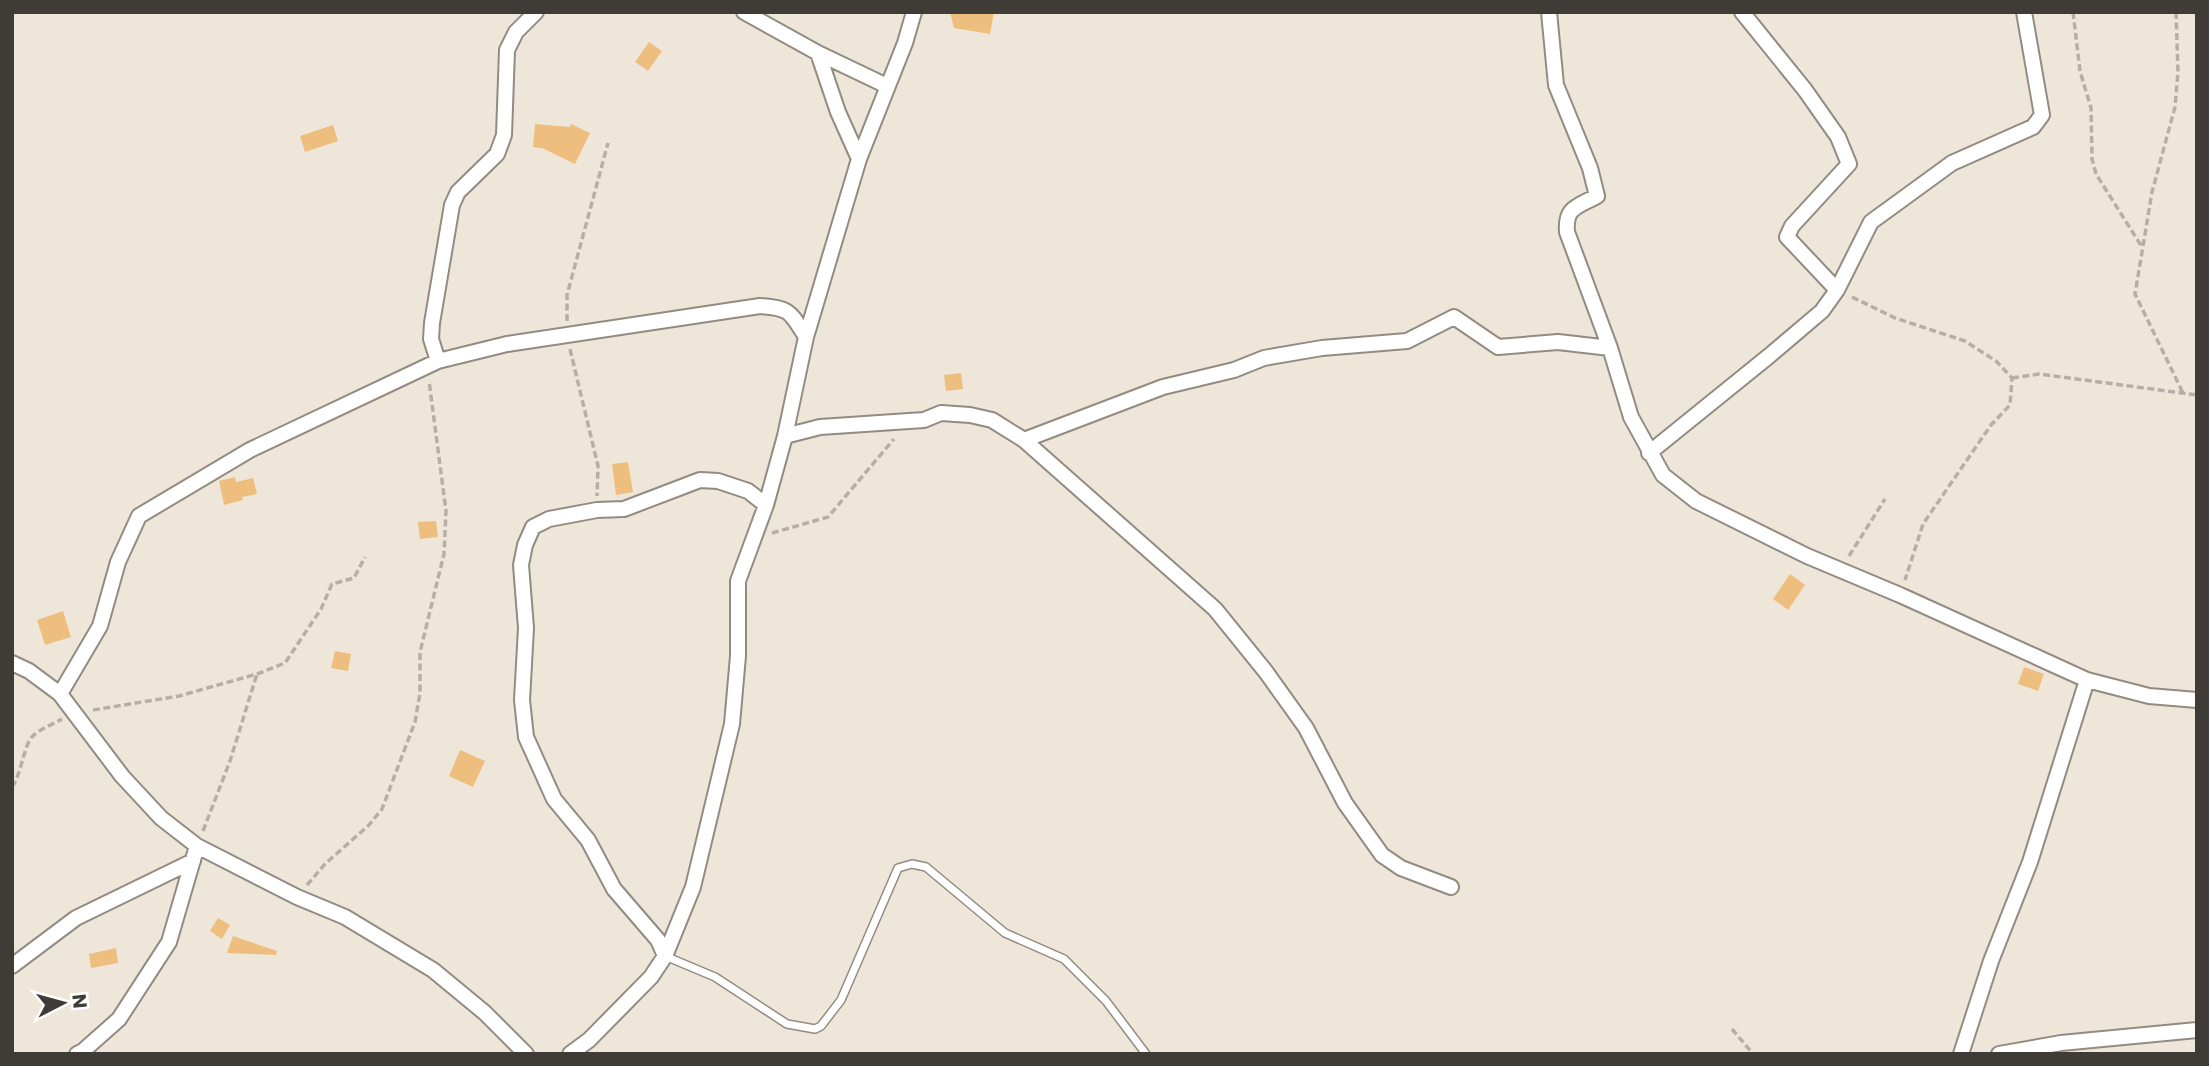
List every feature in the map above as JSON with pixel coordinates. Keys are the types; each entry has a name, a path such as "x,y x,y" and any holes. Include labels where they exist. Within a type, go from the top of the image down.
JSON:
{"street":[{"path":"432,363 432,323 452,205 458,192 497,154 504,135 507,50 516,32 536,12"},
{"path":"744,12 887,86"},
{"path":"570,1054 589,1040 651,977 665,956 693,887 732,724 738,656 738,582 766,505 785,436 806,337 859,159 915,12"},
{"path":"1549,12 1556,85 1590,168 1597,196 1572,210 1566,219 1567,232 1610,348 1631,417 1663,475 1696,501 1762,535 2087,680 2149,696 2197,700"},
{"path":"1742,12 1805,90 1838,137 1849,164 1792,226 1787,237 1838,290"},
{"path":"1649,453 1822,311 1838,290 1871,222 1952,163 2033,127 2042,115 2025,13"},
{"path":"818,52 838,112 859,159"},
{"path":"60,694 100,626 118,562 139,516 250,450 432,363 508,344 760,306 780,307 790,312 806,337"},
{"path":"1024,440 1163,387 1234,370 1264,358 1322,348 1406,341 1454,317 1498,347 1558,342 1610,348"},
{"path":"785,436 820,427 924,420 941,413 992,420 1024,440 1215,609 1266,672 1306,729 1345,803 1382,855 1401,868 1451,887"},
{"path":"665,956 658,940 614,889 588,841 554,799 526,737 522,700 526,628 521,565 524,545 533,527 549,519 597,510 624,509 700,480 718,481 748,491 766,505"},
{"path":"12,663 29,671 60,694 122,776 195,854 345,917 433,970 485,1013 526,1054"},
{"path":"1961,1054 1992,961 2030,862 2087,680"},
{"path":"12,966 76,918 195,854"},
{"path":"77,1054 119,1019 169,942 195,854"},
{"path":"1999,1054 2061,1043 2197,1030"}],"lane":[{"path":"665,956 715,977 787,1024 815,1029 821,1026 841,1000 898,868 912,864 926,867 1005,933 1064,959 1106,1001 1146,1054"}],"path":[{"path":"2073,12 2080,71 2091,108 2092,159 2096,174 2143,248"},
{"path":"2176,12 2178,72 2175,107 2152,192 2135,295 2183,393"},
{"path":"597,510 598,466 567,336 567,295 608,143"},
{"path":"1838,290 1895,317 1965,341 1996,362 2012,378 2010,405 1991,425 1923,524 1900,595"},
{"path":"297,897 325,864 369,825 382,809 415,722 420,692 420,652 443,554 446,511 432,363"},
{"path":"2012,378 2039,374 2197,394"},
{"path":"753,539 828,517 894,439 924,420"},
{"path":"1840,570 1885,499"},
{"path":"12,788 19,778 27,742 33,735 74,713 179,696 257,674 285,663 321,609 332,584 354,578 365,557"},
{"path":"195,854 230,761 257,674"},
{"path":"1732,1029 1753,1054"}],"building":[{"path":"950,12 994,12 990,34 954,28"},
{"path":"649,42 662,51 648,71 635,62"},
{"path":"535,124 570,127 571,124 590,133 575,164 542,148 533,147"},
{"path":"333,125 338,141 305,152 300,136"},
{"path":"961,373 963,389 946,391 944,375"},
{"path":"628,462 633,492 616,495 612,464"},
{"path":"235,477 236,482 253,478 257,494 224,505 219,481"},
{"path":"436,521 438,537 420,539 418,522"},
{"path":"1790,574 1805,585 1788,610 1773,599"},
{"path":"63,611 71,637 45,645 37,620"},
{"path":"335,651 351,654 348,671 331,668"},
{"path":"2024,667 2044,674 2038,691 2018,684"},
{"path":"460,750 485,761 473,787 449,776"},
{"path":"218,918 230,925 222,939 210,931"},
{"path":"233,936 277,951 276,955 227,953"},
{"path":"116,948 118,963 91,968 89,954"}]}
